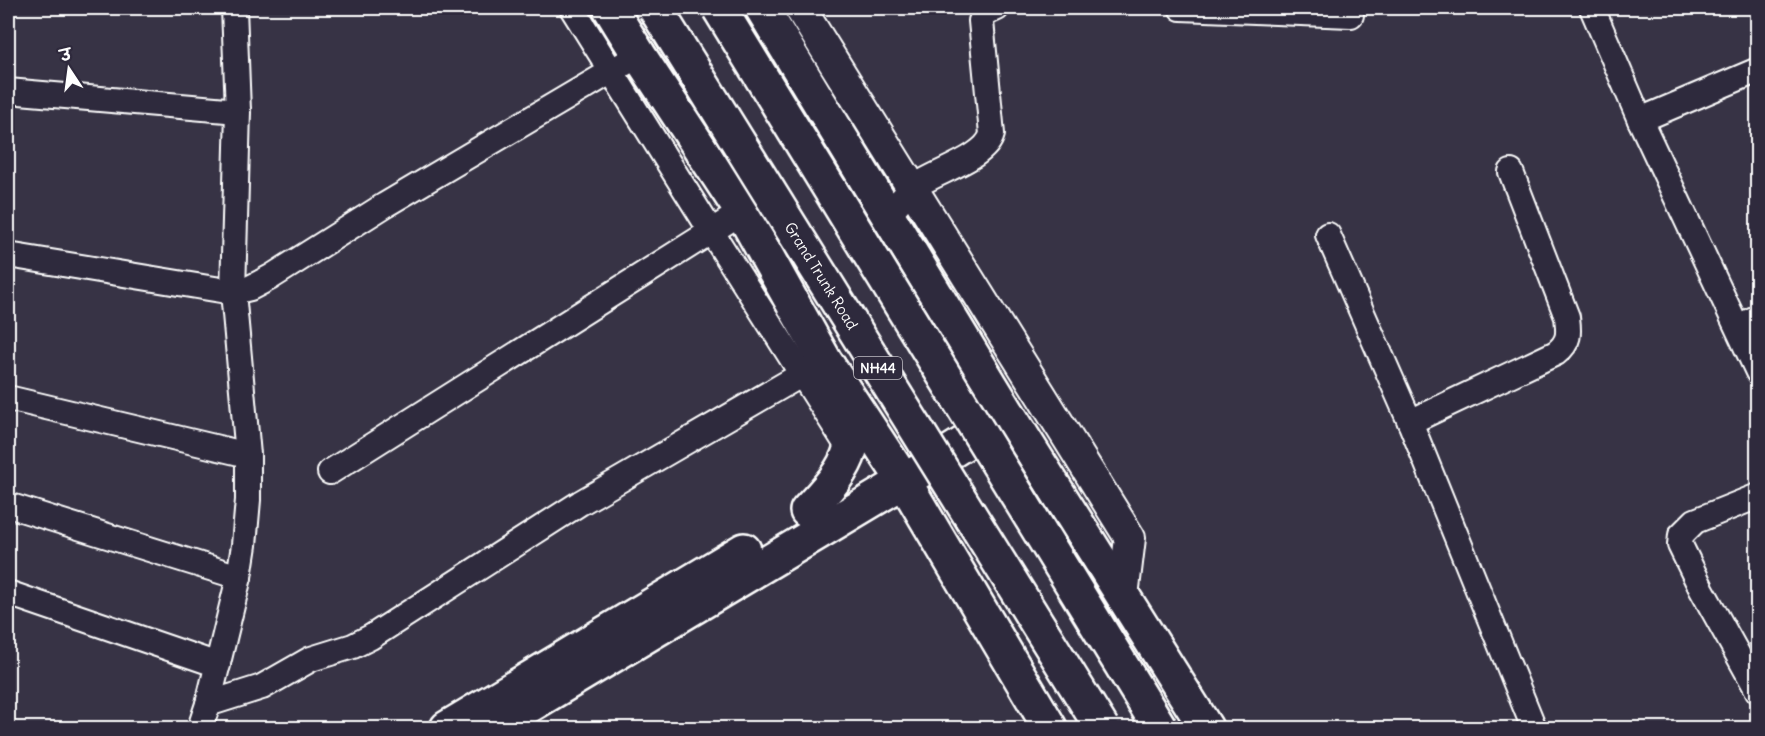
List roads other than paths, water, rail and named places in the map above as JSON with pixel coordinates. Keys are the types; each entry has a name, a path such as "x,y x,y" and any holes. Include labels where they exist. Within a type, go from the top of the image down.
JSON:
{"main road":[{"path":"610,8 741,212 813,368 852,403 897,471 1050,729"},
{"name":"Grand Trunk Road","path":"655,8 1102,729"},
{"path":"719,8 1160,729"},
{"path":"762,8 1009,415 1206,729"},
{"path":"807,511 839,473 850,450 853,427 852,403"},
{"path":"447,729 807,511 897,471 1009,415"},
{"path":"492,729 897,471"}],"street":[{"path":"200,729 239,577 248,500 248,455 233,292 238,111 234,8"},
{"path":"572,8 711,231 813,368 850,450"},
{"path":"800,8 1130,538 1123,596"},
{"path":"888,215 913,188 979,152 990,140 992,134 981,21 984,14 998,8"},
{"path":"1181,8 1352,15"},
{"path":"1592,8 1640,120 1748,322 1758,372"},
{"path":"8,255 233,292 250,288 385,205 639,55"},
{"path":"1640,120 1758,70"},
{"path":"8,91 238,111"},
{"path":"1410,422 1556,353 1568,341 1567,317 1511,172"},
{"path":"330,472 741,212"},
{"path":"1328,234 1410,422 1534,729"},
{"path":"208,704 262,687 311,659 353,646 371,637 580,504 813,368"},
{"path":"8,398 248,455"},
{"path":"1758,496 1695,521 1681,535 1680,545 1702,590 1758,691"},
{"path":"8,505 239,577"},
{"path":"8,593 218,665"}]}
